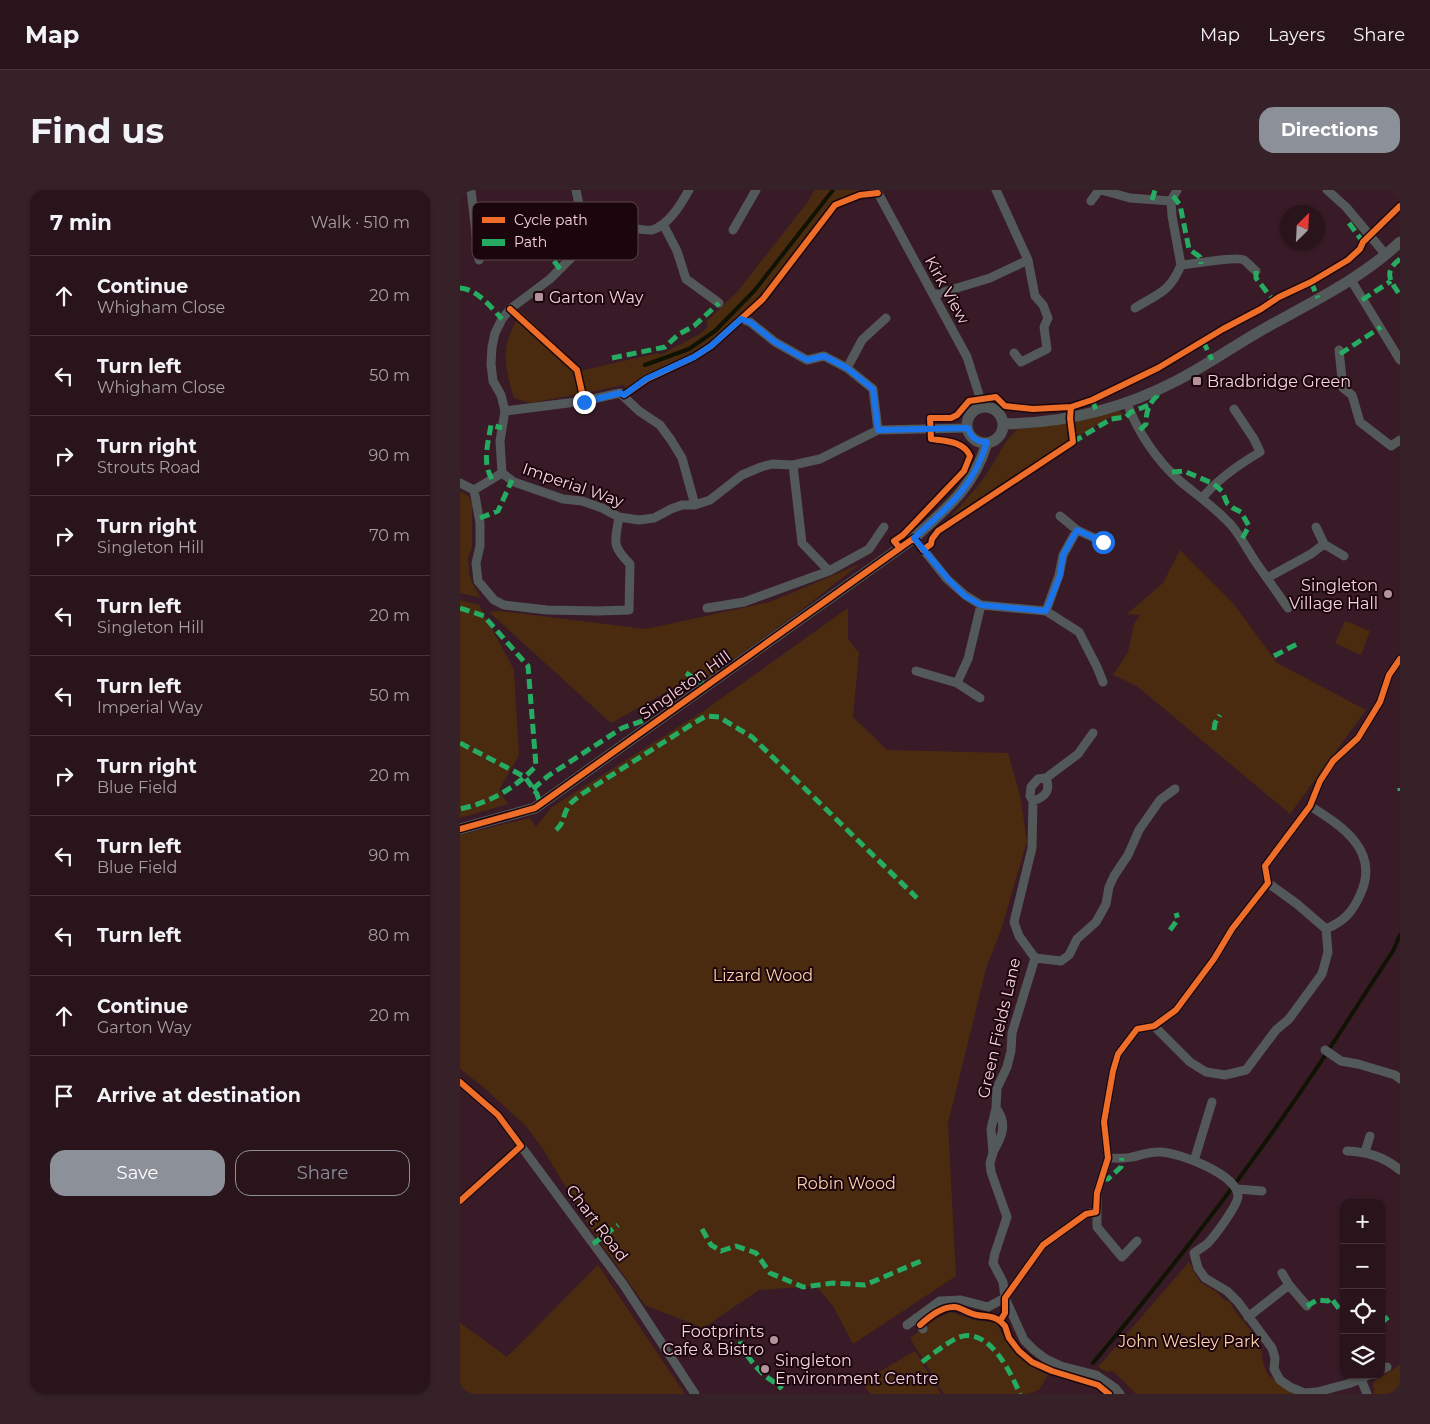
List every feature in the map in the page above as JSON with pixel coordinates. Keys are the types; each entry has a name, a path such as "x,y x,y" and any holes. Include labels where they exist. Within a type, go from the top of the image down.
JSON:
{"street":[{"path":"638,228 651,230 663,224 681,206 689,190"},
{"path":"733,230 755,192 745,190"},
{"name":"Kirk View","path":"878,190 904,245 934,295 967,357 983,407"},
{"path":"996,190 1028,260 1035,296 1043,305 1048,318 1044,327 1047,349 1021,362 1014,354"},
{"path":"1091,201 1100,190 1130,198 1171,201"},
{"path":"1135,308 1166,290 1175,279 1181,265 1173,224 1171,201 1177,190"},
{"path":"1327,190 1346,208 1386,255"},
{"path":"663,224 677,251 686,279 718,303"},
{"path":"987,442 977,440 969,433 968,428 968,422 973,412 983,407 994,410 1002,418 1003,424 1059,420 1127,403 1179,380 1262,330 1351,280 1386,255 1400,242"},
{"path":"1181,265 1231,259 1243,260 1256,271"},
{"name":"Imperial Way","path":"570,260 550,279 510,309 498,324 492,347 493,381 501,396 505,411 500,441 502,473 514,482 563,499 582,501 602,508 619,517 639,520 654,518 682,505 695,505 710,500 742,475 761,467 772,464 793,465 820,459 878,430 968,428"},
{"path":"934,295 990,278 1028,260"},
{"path":"1351,280 1400,360"},
{"path":"847,368 862,340 886,318"},
{"path":"741,319 750,322 775,342 807,360 824,356 847,368 873,389 878,430"},
{"path":"1339,350 1343,388 1352,395 1360,422 1391,446 1400,440"},
{"path":"505,411 584,402 620,393 639,411 660,425 671,440 682,458 695,505"},
{"path":"1127,403 1136,425 1155,453 1179,480 1217,510 1242,539 1288,608"},
{"path":"1202,498 1214,484 1234,467 1260,452 1254,438 1234,409"},
{"name":"Singleton Hill","path":"460,829 535,808 914,538 946,509 969,482 980,463 987,442 997,438 1003,424"},
{"path":"793,465 802,543 829,572"},
{"path":"474,490 502,473"},
{"path":"460,483 474,490"},
{"path":"474,490 480,523 480,546 476,563 478,581 494,600 504,605 547,610 629,610 630,564 618,552 615,544 619,517"},
{"path":"1060,516 1077,530 1103,542"},
{"path":"707,608 744,602 829,572 869,549 884,527"},
{"path":"1316,527 1324,544 1344,556"},
{"path":"1046,611 1060,575 1063,555 1077,530"},
{"path":"914,538 948,579 965,596 981,605 1046,611 1079,632 1098,667 1103,682"},
{"path":"1267,578 1311,554 1324,544"},
{"path":"956,683 968,659 981,605"},
{"path":"1154,1026 1190,1062 1206,1072 1225,1075 1246,1070 1276,1030 1290,1018 1322,974 1328,952 1326,929 1297,904 1268,883 1265,866 1310,806 1320,781 1334,761 1358,738 1380,702 1389,675 1400,659"},
{"path":"916,670 956,683 980,698"},
{"name":"Green Fields Lane","path":"1093,733 1078,754 1046,778 1038,779 1031,787 1030,796 1033,801 1032,848 1014,922 1019,936 1035,958 1012,1033 1011,1051 1007,1067 997,1088 996,1108 991,1129 991,1172 1007,1217 994,1253 993,1263 1003,1282 1005,1298 1024,1340 1046,1359 1061,1366 1096,1374 1120,1394"},
{"path":"1033,801 1042,798 1047,792 1046,778"},
{"path":"1035,958 1061,961 1069,955 1077,939 1096,922 1106,904 1109,887 1114,876 1128,855 1139,830 1160,800 1175,789"},
{"path":"1310,806 1336,822 1356,842 1364,854 1366,869 1367,877 1354,909 1340,922 1326,929"},
{"path":"1137,1241 1122,1257 1097,1227 1097,1193 1108,1158 1104,1122 1118,1054 1137,1029 1154,1026 1176,1010 1214,959 1232,929 1268,883"},
{"path":"1325,1050 1341,1061 1398,1074"},
{"name":"Chart Road","path":"460,1082 498,1116 521,1146 623,1284 695,1394"},
{"path":"1194,1161 1212,1102"},
{"path":"1366,1152 1370,1136"},
{"path":"460,1201 521,1146"},
{"path":"1108,1158 1131,1157 1148,1151 1163,1152 1194,1161 1218,1172 1232,1183 1238,1198 1208,1243 1194,1253 1198,1268 1205,1278 1227,1291 1238,1302 1272,1348 1275,1358 1274,1369 1280,1380 1290,1387 1304,1393 1317,1392 1359,1379"},
{"path":"1347,1151 1366,1152 1392,1163 1400,1170"},
{"path":"1236,1190 1262,1191"},
{"path":"907,1325 940,1301 961,1300 988,1307 1005,1298 1043,1245 1086,1214 1096,1212"},
{"path":"1282,1273 1289,1285 1307,1306"},
{"path":"1248,1317 1289,1285"},
{"path":"916,1318 923,1329"},
{"path":"1365,1379 1367,1394"}],"green space":[{"path":"814,190 866,190 839,199 829,206 766,288 736,321 721,333 689,355 642,377 627,389 623,385 585,393 580,371 658,353 660,355 700,334 708,327 706,322 738,291 810,199"},
{"path":"521,311 574,364 578,394 531,403 514,398 509,381 506,351 510,335"},
{"path":"1110,411 1119,411 1124,415 1111,417 1067,442 949,518 980,483 1005,443 1018,429"},
{"path":"462,492 469,497 472,504 472,547 468,558 469,573 472,583 481,598 460,593 460,493"},
{"path":"1180,550 1233,603 1277,663 1366,710 1290,814 1137,686 1113,675 1128,652 1134,624 1140,615 1127,614 1163,583"},
{"path":"860,564 796,614 706,679 697,675 611,723 489,612 499,611 646,629 770,602"},
{"path":"460,600 479,605 514,670 519,755 499,790 508,804 460,818"},
{"path":"848,608 848,639 859,653 853,717 887,750 1008,753 1020,795 1027,841 1001,930 987,965 948,1123 956,1276 853,1344 833,1306 816,1286 759,1290 703,1328 645,1305 591,1229 543,1149 525,1125 460,1069 460,835 530,818 536,827 552,807 705,710"},
{"path":"1345,621 1370,631 1361,655 1335,643"},
{"name":"John Wesley Park","path":"1189,1262 1200,1282 1217,1292 1224,1300 1230,1302 1234,1310 1253,1333 1253,1339 1261,1349 1263,1363 1268,1375 1297,1394 1136,1394 1113,1371 1107,1372 1098,1367"},
{"path":"598,1265 685,1394 460,1394 460,1323 507,1357"},
{"path":"951,1312 974,1320 997,1323 1006,1341 1017,1355 1048,1375 1039,1390 1029,1394 944,1394 910,1338 937,1318"},
{"path":"915,1351 941,1394 870,1394 862,1382"},
{"path":"1400,1365 1400,1394 1374,1394 1373,1384 1378,1379 1385,1379 1385,1374"}],"waterway":[{"path":"645,365 689,349 715,331 755,290 833,190"},
{"path":"1093,1363 1152,1292 1264,1145 1393,951 1400,935"}],"marked path":[{"path":"1152,200 1155,190"},
{"path":"1173,196 1180,205 1189,249 1200,257 1201,264"},
{"path":"1349,223 1363,242"},
{"path":"1400,259 1391,268 1390,272 1391,281 1400,295"},
{"path":"554,260 560,269"},
{"path":"1256,271 1256,278 1273,300"},
{"path":"1362,300 1391,281"},
{"path":"1311,282 1318,298"},
{"path":"460,288 478,295 502,319"},
{"path":"612,358 665,347 679,334 694,326 719,303"},
{"path":"1340,354 1381,327"},
{"path":"1203,341 1212,360"},
{"path":"1140,430 1146,424 1148,409 1151,402 1157,396 1156,391"},
{"path":"1092,400 1097,412"},
{"path":"1073,442 1111,419 1126,417 1131,412 1149,405"},
{"path":"492,479 486,460 491,425 502,428"},
{"path":"1172,472 1184,471 1214,484 1222,491 1227,503 1241,512 1249,526 1242,539"},
{"path":"480,518 498,511 512,480"},
{"path":"460,608 484,616 528,666 536,766 501,794 482,803 460,809"},
{"path":"1274,656 1297,644"},
{"path":"686,673 707,686"},
{"path":"1214,730 1215,723 1220,715"},
{"path":"556,830 570,804 582,794 706,716 719,717 752,737 917,898"},
{"path":"533,789 548,776 622,728 645,720"},
{"path":"460,743 525,777 537,794 540,804"},
{"path":"1170,930 1178,919 1176,913"},
{"path":"1102,1179 1108,1179 1121,1167 1122,1158"},
{"path":"593,1244 618,1225"},
{"path":"702,1229 711,1245 721,1251 736,1246 756,1253 770,1273 803,1287 833,1283 865,1285 921,1261"},
{"path":"1307,1306 1317,1300 1328,1301 1331,1298 1340,1310"},
{"path":"743,1327 740,1337 745,1352 761,1372 782,1389"},
{"path":"922,1362 957,1338 968,1336 979,1338 997,1353 1011,1374 1020,1394"}],"cycle path":[{"path":"624,395 647,379 694,357 711,346 741,319 763,299 835,205 860,195 878,193"},
{"path":"900,548 894,541 903,535 964,471 970,456 959,445 948,441 931,439 930,418 951,418 957,415 969,401 996,397 1005,406 1033,409 1071,407 1092,400 1158,368 1279,297 1311,282 1348,260 1360,249 1363,242 1400,206"},
{"path":"510,309 577,370 584,401"},
{"path":"460,829 535,808 914,538 923,550 931,544 938,531 1073,442 1070,418 1071,407"},
{"path":"1109,1394 1098,1385 1052,1371 1032,1362 1019,1351 1009,1338 1005,1326 1000,1321 1005,1313 1005,1298 1043,1245 1086,1214 1096,1212 1097,1193 1108,1158 1104,1122 1118,1054 1137,1029 1154,1026 1176,1010 1214,959 1232,929 1268,883 1265,866 1310,806 1320,781 1333,761 1358,738 1380,702 1389,675 1400,659"},
{"path":"460,1082 498,1115 521,1146 460,1201"},
{"path":"920,1325 936,1313 950,1307 992,1317 1000,1321"}],"place":[{"name":"Garton Way","path":"539,297"},
{"name":"Bradbridge Green","path":"1197,381"},
{"name":"Singleton Village Hall","path":"1388,594"},
{"name":"Footprints Cafe & Bistro","path":"774,1340"},
{"name":"Singleton Environment Centre","path":"765,1369"}],"route":[{"path":"584,402 620,393 624,395 646,379 694,357 711,346 741,319 750,322 775,342 807,360 824,356 847,368 873,389 878,430 968,428 972,437 982,442 987,442 980,463 957,498 914,538 948,579 965,596 981,605 1046,611 1060,575 1063,555 1077,530 1103,542"}],"park label":[{"name":"Lizard Wood","path":"763,975"},
{"name":"Robin Wood","path":"846,1183"}]}
